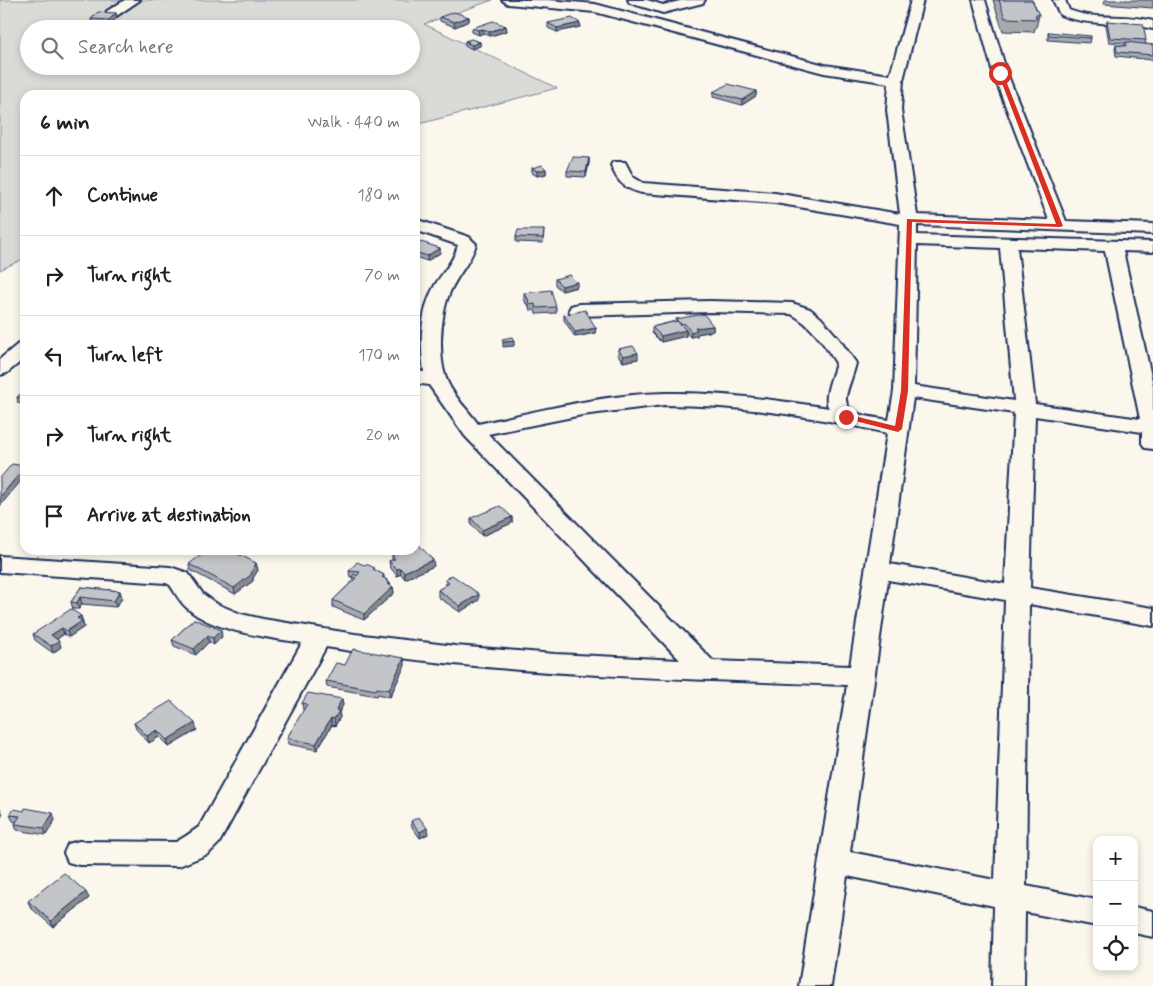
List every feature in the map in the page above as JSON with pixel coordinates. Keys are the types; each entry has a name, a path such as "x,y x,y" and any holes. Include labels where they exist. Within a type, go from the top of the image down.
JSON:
{"street":[{"path":"111,14 134,0"},
{"path":"508,0 591,7 833,71 896,80"},
{"path":"634,0 663,9"},
{"path":"638,18 663,9 699,0"},
{"path":"815,986 904,391 909,230 894,110 896,80 917,0"},
{"path":"979,0 1000,73 1060,226"},
{"path":"1059,0 1064,12 1080,19 1140,21 1153,25"},
{"path":"619,165 625,180 631,185 642,188 775,198 875,218 909,230 1008,242 1153,248"},
{"path":"420,226 467,244 465,252 449,275 437,301 433,362 426,378 446,396 473,431 706,670"},
{"path":"909,230 1060,226 1153,229"},
{"path":"1008,242 1025,409 1017,594 1008,986"},
{"path":"904,391 1025,409 1152,432 1113,246"},
{"path":"578,310 703,305 784,308 799,311 808,317 827,338 846,363 842,381 836,395 836,404 846,417"},
{"path":"0,369 20,352"},
{"path":"473,431 558,413 626,402 690,398 738,402 846,417 898,429"},
{"path":"0,564 170,576 179,579 188,595 206,609 234,620 264,628 372,647 586,666 860,676"},
{"path":"878,570 1153,617"},
{"path":"79,852 179,854 197,845 209,834 318,638"},
{"path":"833,861 1093,911"},
{"path":"1138,921 1153,924"}],"shaded area":[{"path":"0,0 493,0 424,24 557,88 420,124 420,90 20,90 20,260 0,270"}],"building":[{"path":"999,0 1032,0 1039,15 1035,15 1037,19 1005,18"},
{"path":"98,12 116,13 109,20 91,19"},
{"path":"454,12 469,17 454,22 440,17"},
{"path":"572,18 580,23 557,28 548,23"},
{"path":"493,21 506,26 489,32 483,29 472,28"},
{"path":"1107,21 1143,24 1146,40 1110,38"},
{"path":"1048,32 1091,36 1091,38 1049,35"},
{"path":"471,39 480,42 472,45 465,41"},
{"path":"1126,42 1153,45 1153,55 1117,52 1116,45 1126,46"},
{"path":"728,84 756,91 742,100 713,92"},
{"path":"573,157 589,158 586,172 567,171"},
{"path":"542,165 546,169 537,171 532,168"},
{"path":"518,230 544,230 543,238 516,237"},
{"path":"420,243 440,248 427,256 420,254"},
{"path":"570,275 577,282 562,286 555,279"},
{"path":"551,290 556,307 536,308 535,304 529,305 528,298 526,298 524,293"},
{"path":"585,310 596,328 575,332 564,315"},
{"path":"704,314 713,326 695,328 697,330 691,332 685,324 679,323 676,319"},
{"path":"677,321 686,330 661,336 652,327"},
{"path":"512,337 514,341 503,342 502,339"},
{"path":"633,346 638,353 623,356 618,349"},
{"path":"12,464 20,465 20,473 0,497 0,478"},
{"path":"500,506 512,517 482,530 471,518"},
{"path":"420,546 433,560 404,572 400,568 397,569 389,561 395,559 392,555 420,555"},
{"path":"201,555 240,555 256,563 252,574 234,588 189,564"},
{"path":"357,562 375,568 373,569 384,575 382,577 393,587 364,614 333,600 356,578 352,577 354,574 357,576 360,572 349,571"},
{"path":"452,575 479,594 460,606 438,590 449,583 445,580"},
{"path":"81,587 120,591 114,601 80,597 77,603 71,602"},
{"path":"71,609 81,616 77,618 82,621 67,631 62,628 51,635 59,641 51,646 33,634"},
{"path":"194,619 221,630 213,638 207,636 194,649 172,640"},
{"path":"353,649 404,658 389,690 377,688 376,690 326,681 336,663 345,665"},
{"path":"308,693 342,699 336,710 339,711 334,719 331,718 316,744 287,738 307,704 302,703"},
{"path":"171,701 195,723 167,740 157,730 147,736 134,723"},
{"path":"25,808 53,813 44,828 15,824 20,816 10,815 14,809 24,811"},
{"path":"419,817 427,828 420,832 411,821"},
{"path":"64,873 86,892 51,921 28,901"}],"route":[{"path":"846,417 898,429 904,391 910,240 909,220 1060,226 1000,73"}]}
